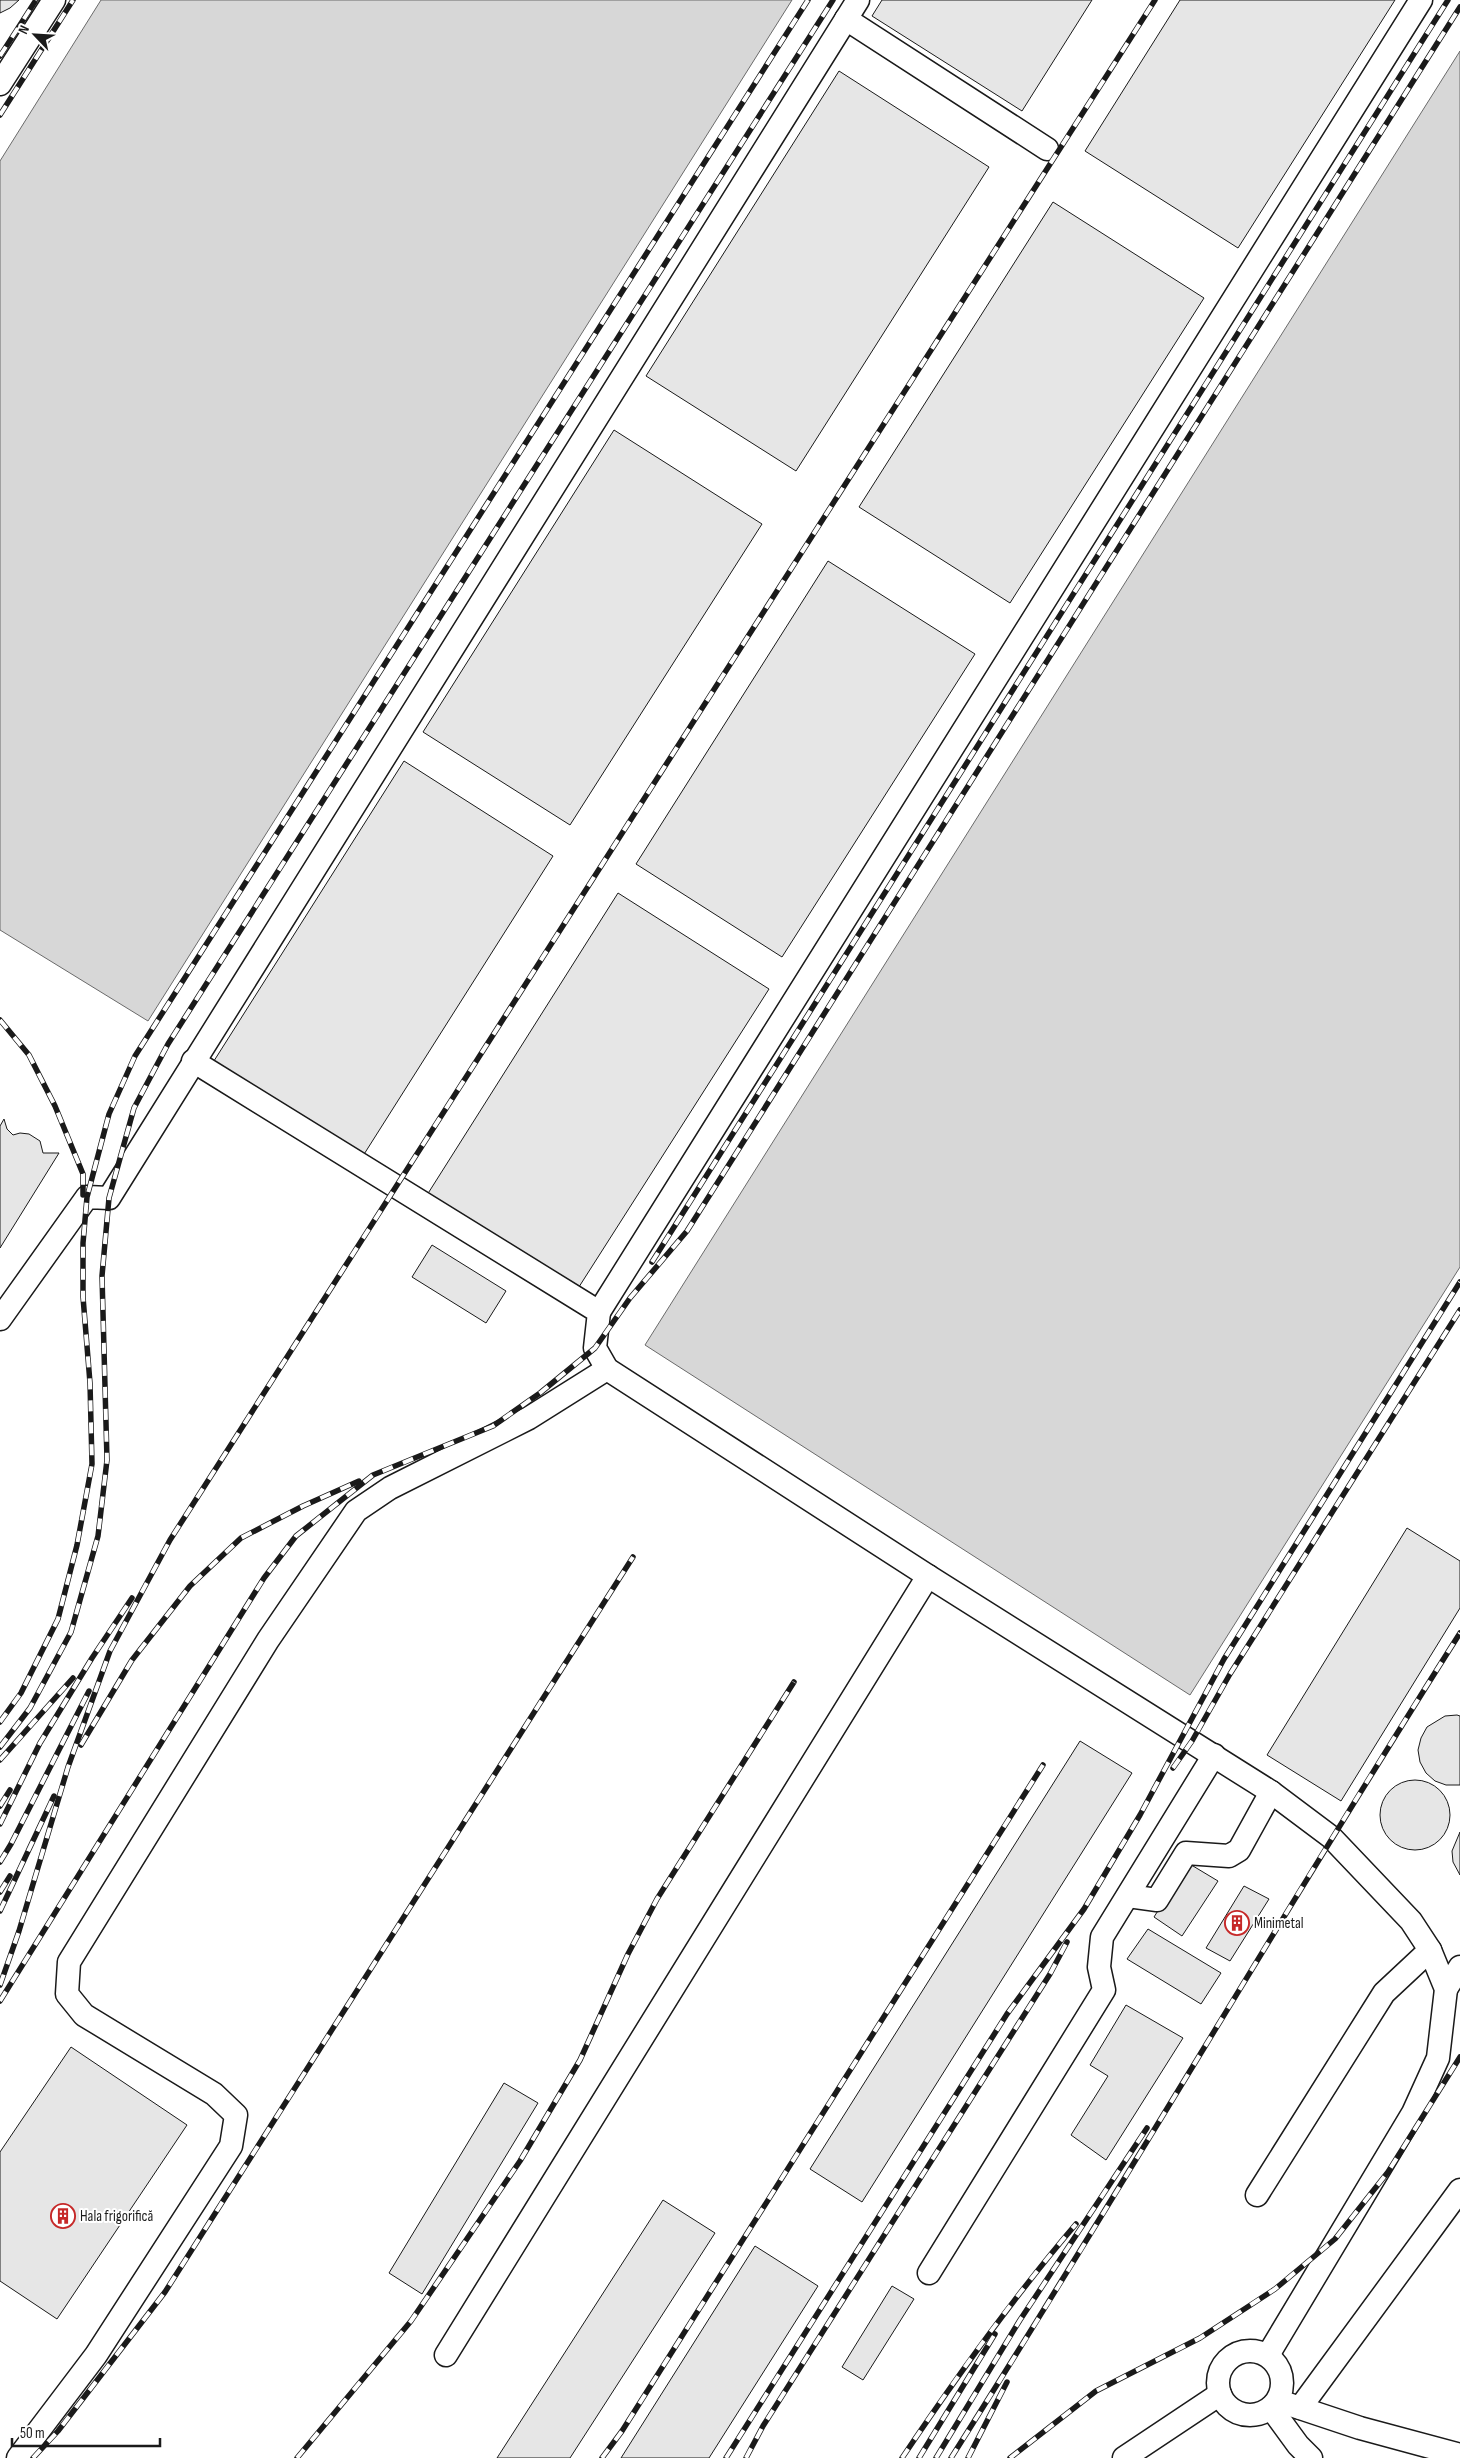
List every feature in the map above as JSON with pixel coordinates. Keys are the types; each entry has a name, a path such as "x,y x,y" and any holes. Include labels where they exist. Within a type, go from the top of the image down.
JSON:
{"street":[{"path":"0,84 54,0"},
{"path":"0,1319 87,1197 109,1198 858,0"},
{"path":"1421,0 599,1312 594,1348 607,1369 928,1576 1214,1755 1271,1792 1332,1837 1410,1921 1430,1950 1446,1989"},
{"path":"846,19 1047,149"},
{"path":"193,1061 599,1312"},
{"path":"18,2458 96,2355 231,2146 236,2115 214,2094 84,2015 67,1994 69,1962 268,1640 356,1511 390,1488 529,1418 607,1369"},
{"path":"446,2355 928,1576"},
{"path":"929,2274 1104,1990 1099,1967 1102,1937 1214,1755"},
{"path":"1128,1896 1157,1900 1186,1853 1229,1856 1239,1850 1271,1792"},
{"path":"1256,2195 1384,1994 1430,1950"},
{"path":"1268,2355 1413,2113 1438,2058 1446,1989 1460,1967"},
{"path":"1300,2408 1460,2190"},
{"path":"1248,2350 1268,2355 1277,2364 1282,2376 1283,2389 1275,2404 1252,2416 1242,2415 1225,2404 1220,2394 1219,2374 1223,2365 1230,2358 1248,2350"},
{"path":"1124,2458 1220,2394"},
{"path":"1275,2404 1300,2408 1360,2428 1460,2455"},
{"path":"1275,2404 1298,2445 1312,2458"}],"shaded area":[{"path":"101,0 792,0 148,1021 0,930 0,161"},
{"path":"1460,51 1460,1267 1190,1695 645,1345"}],"building":[{"path":"0,0 19,0 10,8 0,13"},
{"path":"882,0 1092,0 1022,111 872,16"},
{"path":"1180,0 1395,0 1238,248 1085,151"},
{"path":"839,71 989,167 796,471 646,376"},
{"path":"1053,202 1204,298 1010,603 859,507"},
{"path":"614,430 762,524 570,825 423,732"},
{"path":"828,561 975,654 782,957 636,864"},
{"path":"404,761 553,856 361,1159 212,1064"},
{"path":"618,893 769,989 577,1290 427,1195"},
{"path":"4,1119 7,1129 13,1135 20,1133 29,1134 40,1141 43,1153 59,1153 0,1248 0,1126"},
{"path":"432,1245 506,1291 486,1323 412,1277"},
{"path":"1407,1528 1460,1561 1460,1608 1341,1801 1267,1755"},
{"path":"1445,1716 1460,1716 1460,1785 1446,1785 1435,1781 1426,1773 1420,1762 1418,1750 1421,1738 1427,1727"},
{"path":"1080,1741 1132,1773 862,2202 810,2169"},
{"path":"1415,1780 1428,1783 1440,1790 1447,1802 1450,1815 1447,1828 1440,1840 1428,1847 1415,1850 1402,1847 1390,1840 1383,1828 1380,1815 1383,1802 1390,1790 1402,1783"},
{"path":"1460,1832 1460,1875 1453,1862 1452,1851"},
{"path":"1188,1863 1218,1881 1182,1936 1154,1917"},
{"name":"Minimetal","path":"1244,1886 1269,1899 1230,1961 1206,1948"},
{"path":"1148,1929 1221,1973 1201,2004 1127,1959"},
{"path":"1126,2005 1183,2038 1106,2160 1071,2135 1108,2076 1090,2065"},
{"name":"Hala frigorifică","path":"71,2047 187,2125 57,2319 0,2281 0,2152"},
{"path":"504,2083 538,2103 422,2294 389,2273"},
{"path":"663,2200 715,2233 570,2458 497,2458"},
{"path":"755,2246 818,2286 709,2458 621,2458"},
{"path":"892,2286 914,2299 863,2380 842,2367"}],"railway":[{"path":"0,56 36,0"},
{"path":"0,115 73,0"},
{"path":"0,1722 21,1693 58,1619 77,1545 92,1464 90,1383 83,1297 83,1243 87,1197 109,1114 135,1056 808,0"},
{"path":"0,1747 30,1708 71,1632 98,1536 107,1460 102,1276 109,1198 134,1108 168,1044 833,0"},
{"path":"0,1985 19,1931 68,1767 110,1651 170,1540 1155,0"},
{"path":"652,1262 1448,0"},
{"path":"0,2001 264,1578 296,1536 373,1475 493,1426 540,1393 595,1348 630,1298 687,1231 1460,7"},
{"path":"0,1020 29,1055 55,1106 83,1174 83,1195"},
{"path":"726,2458 1007,2014 1084,1909 1140,1815 1224,1659 1460,1282"},
{"path":"1173,1768 1192,1741 1230,1674 1460,1310"},
{"path":"81,1745 132,1660 190,1586 241,1538 303,1506 359,1481"},
{"path":"33,2458 58,2431 165,2292 633,1557"},
{"path":"0,1824 40,1743 92,1658 132,1598"},
{"path":"951,2458 1460,1633"},
{"path":"0,1760 73,1678"},
{"path":"297,2458 411,2321 520,2161 580,2060 628,1954 657,1899 794,1682"},
{"path":"0,1862 89,1691"},
{"path":"602,2458 622,2431 1043,1765"},
{"path":"0,1806 10,1790"},
{"path":"0,1911 54,1796"},
{"path":"0,1892 10,1876"},
{"path":"746,2458 763,2426 1050,1974 1067,1942"},
{"path":"1010,2458 1096,2391 1200,2338 1275,2289 1335,2239 1388,2172 1460,2057"},
{"path":"936,2458 1020,2320 1147,2128"},
{"path":"902,2458 986,2338 1076,2224"},
{"path":"919,2458 995,2334"},
{"path":"968,2458 1007,2382"}],"place":[{"name":"Minimetal","path":"1237,1923"},
{"name":"Hala frigorifică","path":"63,2216"}]}
